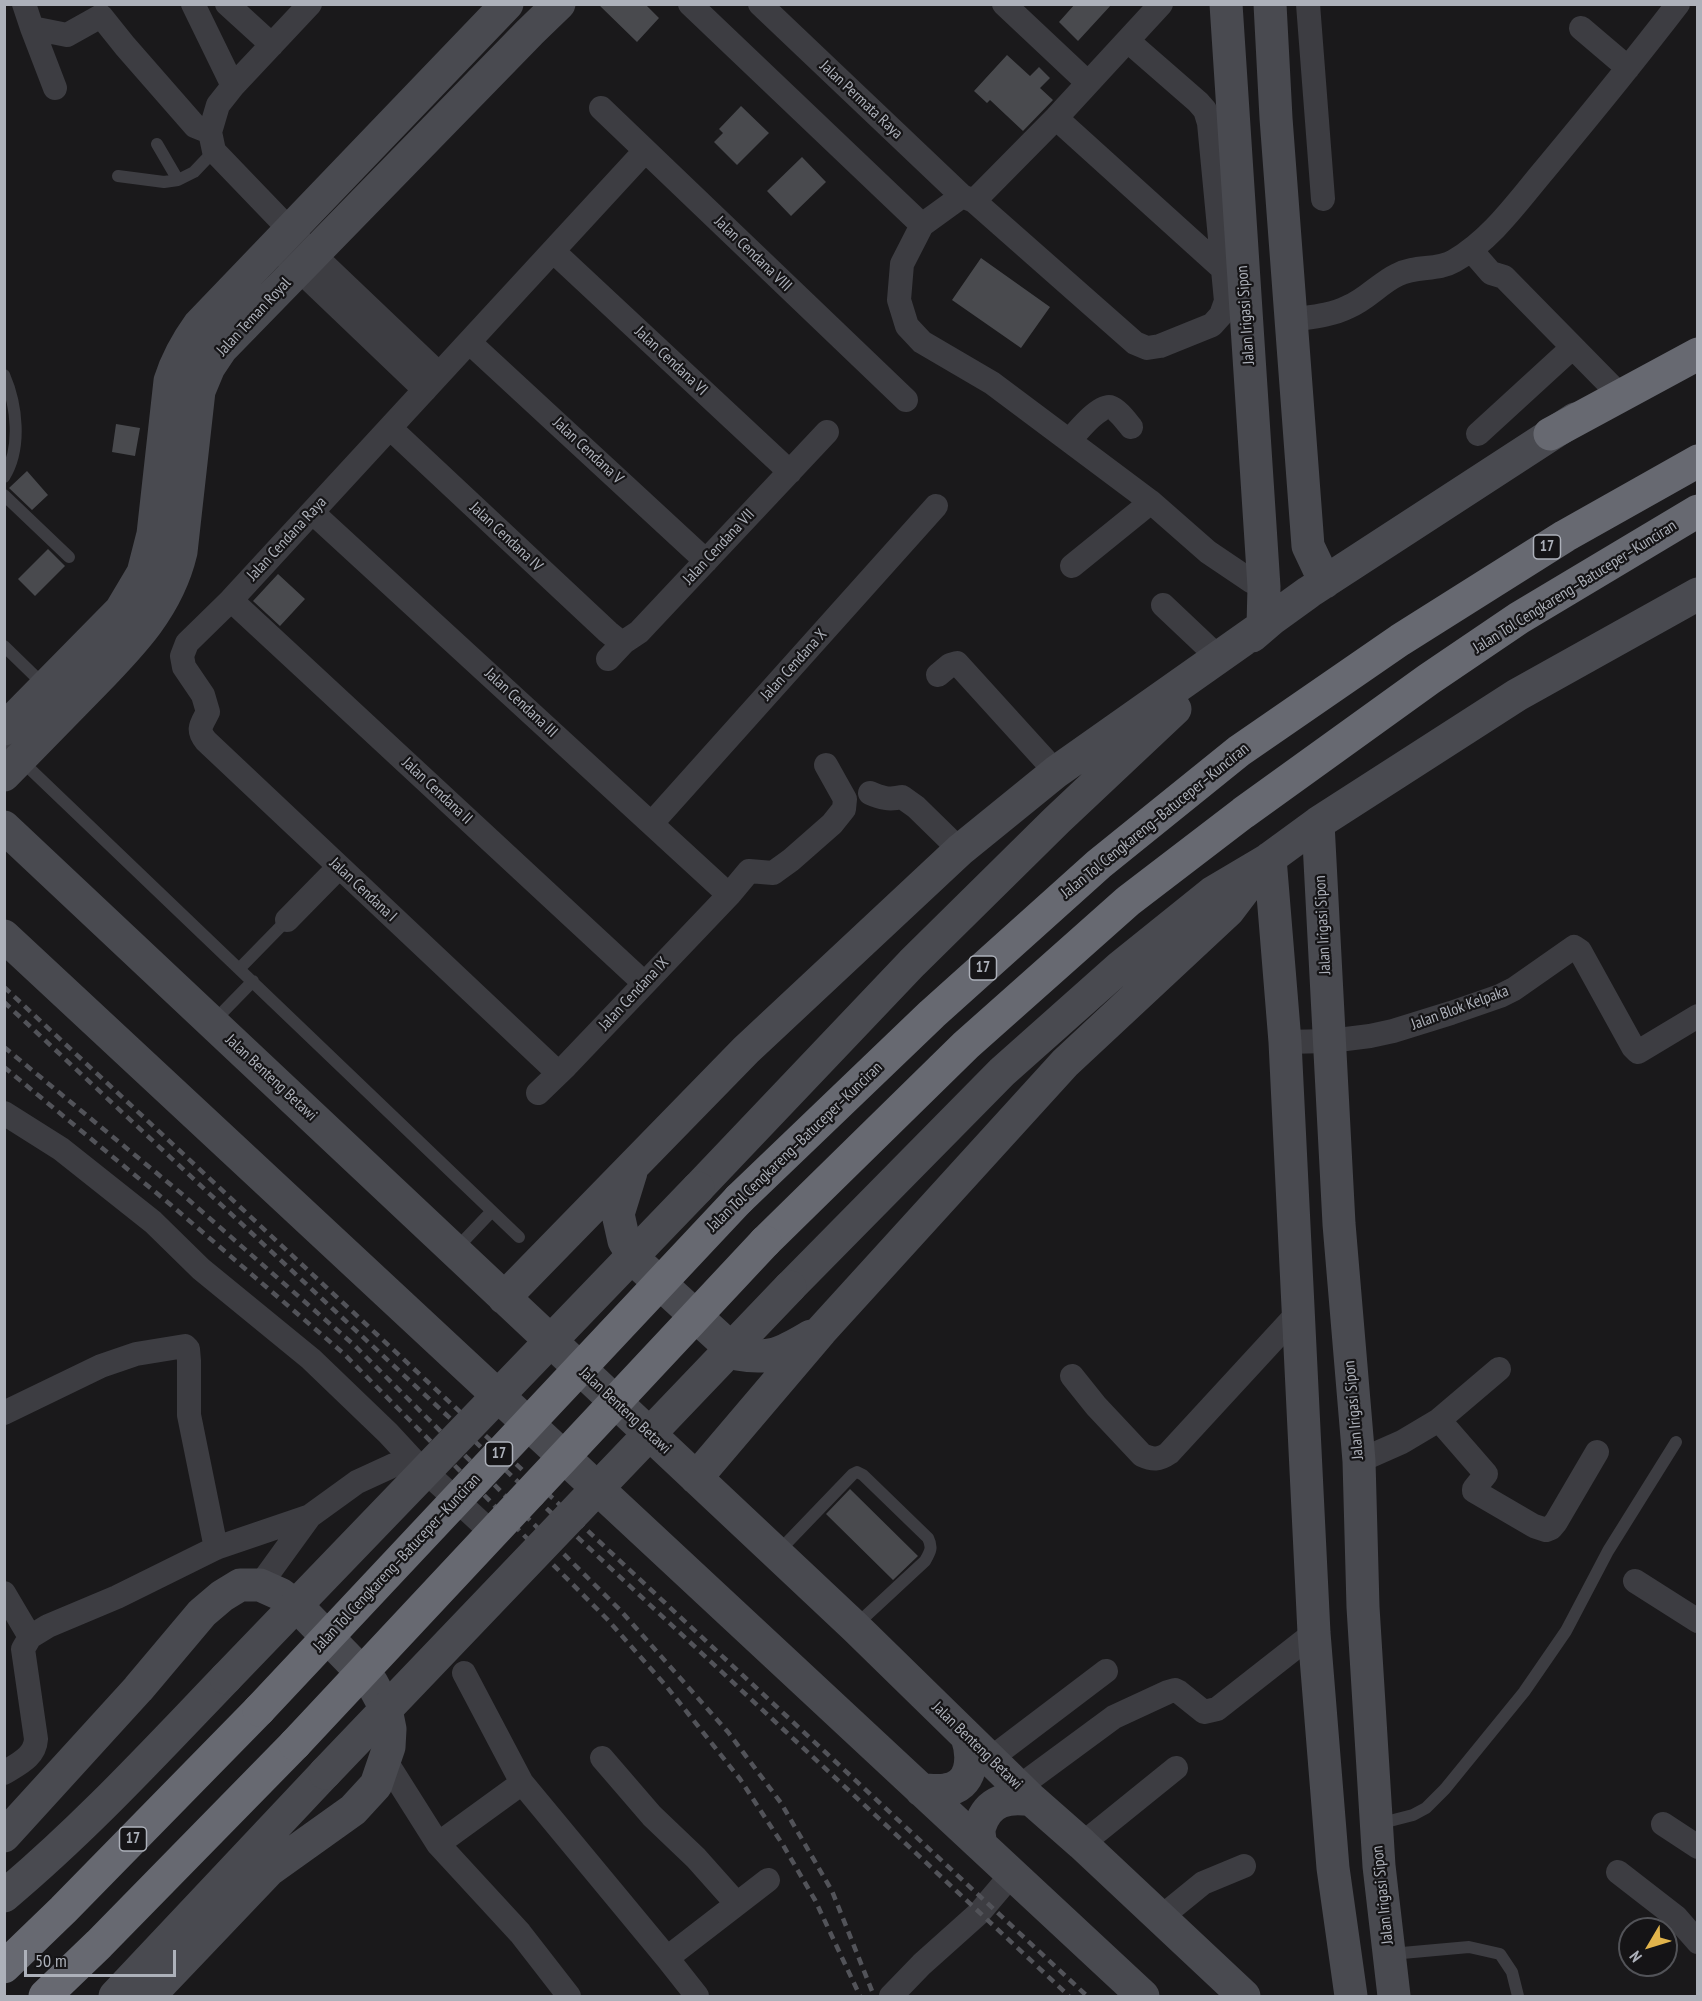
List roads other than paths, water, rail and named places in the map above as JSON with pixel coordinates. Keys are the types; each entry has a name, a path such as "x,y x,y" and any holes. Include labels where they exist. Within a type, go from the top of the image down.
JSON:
{"highway":[{"path":"1551,434 1698,354"},
{"name":"Jalan Tol Cengkareng–Batuceper–Kunciran","path":"4,1967 259,1710 739,1199 932,1014 1099,864 1239,751 1400,640 1565,536 1698,460"},
{"name":"Jalan Tol Cengkareng–Batuceper–Kunciran","path":"45,1996 295,1744 765,1242 983,1030 1128,901 1243,813 1520,618 1698,511"}],"street":[{"path":"24,4 55,88"},
{"path":"193,4 233,86"},
{"path":"227,4 272,45"},
{"path":"212,142 218,105 310,4"},
{"name":"Jalan Teman Royal","path":"58,698 143,573 153,534 170,381 182,350 199,325 507,4"},
{"name":"Jalan Teman Royal","path":"14,744 58,698 142,632 158,609 177,571 181,552 199,390 208,367 222,349 306,262 559,4"},
{"path":"690,4 922,225"},
{"name":"Jalan Permata Raya","path":"760,4 968,198 1135,343 1147,348 1160,346 1212,325 1221,315 1226,301 1223,269"},
{"path":"1004,4 1088,83"},
{"path":"1161,4 1056,118 968,198 922,225 902,264 899,300 907,326 922,342 992,383 1152,502 1208,552 1251,581 1267,610"},
{"name":"Jalan Irigasi Sipon","path":"1226,4 1267,610"},
{"path":"1270,4 1276,118 1308,546 1317,587"},
{"path":"1308,4 1323,199"},
{"path":"1291,320 1323,316 1350,307 1396,275 1412,268 1426,269 1451,263 1471,250 1492,232 1678,4"},
{"path":"1687,4 1698,13"},
{"path":"32,28 67,35 101,16 195,126 212,142 282,239 432,382"},
{"path":"1581,28 1628,68"},
{"path":"1128,41 1185,89 1205,110 1209,123 1223,269"},
{"name":"Jalan Cendana VIII","path":"601,108 645,151 881,365 906,400"},
{"path":"1056,118 1223,269"},
{"path":"1276,118 1317,126"},
{"name":"Jalan Cendana Raya","path":"202,695 184,667 182,656 187,643 231,600 645,151"},
{"path":"1471,250 1491,273 1504,277 1617,392"},
{"name":"Jalan Cendana VI","path":"553,251 790,472"},
{"path":"199,325 222,349"},
{"path":"504,1298 746,1050 960,850 1056,772 1218,657 1267,610 1317,587 1698,340"},
{"name":"Jalan Cendana V","path":"469,342 706,561"},
{"path":"1478,434 1573,347"},
{"path":"1070,440 1102,408 1112,407 1131,427"},
{"name":"Jalan Cendana IV","path":"390,428 608,632 624,642"},
{"name":"Jalan Cendana VII","path":"608,659 624,642 639,632 827,432"},
{"path":"1072,566 1152,502"},
{"name":"Jalan Cendana X","path":"652,823 936,506"},
{"name":"Jalan Cendana III","path":"312,512 729,895"},
{"path":"115,1996 790,1287 1010,1065 1120,967 1212,893 1270,858 1315,824 1517,695 1698,594"},
{"name":"Jalan Cendana II","path":"231,600 644,983"},
{"path":"1163,605 1218,657"},
{"path":"4,1896 95,1814 912,963 1267,610"},
{"path":"938,675 950,664 957,663 1056,772"},
{"name":"Jalan Cendana I","path":"202,695 208,712 201,728 201,734 206,741 554,1068 560,1070"},
{"name":"Jalan Cendana IX","path":"538,1093 729,895 749,871 773,873 832,824 844,809 845,799 826,765"},
{"path":"870,793 882,798 902,798 916,807 960,850"},
{"name":"Jalan Irigasi Sipon","path":"1315,824 1339,1224 1359,1461 1333,1612 1333,1868 1351,1996"},
{"name":"Jalan Benteng Betawi","path":"4,827 777,1553 1025,1794 1082,1844 1244,1996"},
{"path":"696,1478 821,1331 1065,1063 1228,911 1270,858"},
{"name":"Jalan Irigasi Sipon","path":"1270,858 1287,1042 1298,1313 1333,1612 1377,1824 1379,1866 1395,1996"},
{"path":"287,920 339,867"},
{"path":"4,936 1143,1996"},
{"name":"Jalan Blok Kelpaka","path":"1287,1042 1328,1041 1393,1031 1500,996 1575,947 1580,951 1633,1047 1638,1052 1698,1016"},
{"path":"4,1113 60,1149 153,1222 201,1269 312,1359 388,1433 413,1461 489,1530"},
{"path":"632,1168 618,1214 624,1242 639,1264 737,1354 757,1358 781,1353 821,1331"},
{"path":"1072,1376 1102,1413 1142,1455 1151,1459 1161,1458 1169,1453 1298,1313"},
{"path":"4,1413 101,1366 136,1354 185,1346 188,1349 189,1361 189,1415 216,1548"},
{"path":"1359,1461 1393,1447 1439,1420 1498,1369"},
{"path":"1439,1420 1486,1474 1474,1491 1534,1526 1546,1530 1556,1522 1597,1452"},
{"path":"4,1773 31,1754 35,1748 36,1739 23,1649 30,1637 48,1626 117,1597 216,1548 310,1516 357,1482 394,1465 413,1461"},
{"path":"260,1585 310,1516"},
{"path":"1635,1581 1698,1621"},
{"path":"4,1836 138,1689 202,1613 222,1596 240,1585 260,1585 280,1594 298,1607 372,1683 386,1709 390,1729 389,1747 376,1785 353,1810 269,1870 149,1996"},
{"path":"4,1593 30,1637"},
{"path":"981,1845 980,1825 996,1803 1025,1794 1114,1717 1168,1692 1179,1692 1204,1712 1217,1709 1333,1612"},
{"path":"921,1790 948,1790 958,1785 969,1774 972,1750 1106,1671"},
{"path":"464,1673 522,1783 697,1996"},
{"path":"602,1758 652,1816 696,1858 736,1904"},
{"path":"385,1760 443,1852 520,1933 569,1996"},
{"path":"1082,1844 1176,1768"},
{"path":"438,1844 522,1783"},
{"path":"1663,1824 1698,1847"},
{"path":"1160,1918 1203,1883 1244,1866"},
{"path":"1618,1872 1676,1917 1698,1942"},
{"path":"893,1996 922,1964 979,1913 1012,1874"},
{"path":"668,1958 768,1880"}],"lane":[{"path":"118,176 164,182 177,180 194,172 212,142"},
{"path":"156,144 177,180"},
{"path":"4,375 16,419 14,447 4,477"},
{"path":"4,495 69,557"},
{"path":"4,646 58,698"},
{"path":"14,744 253,981 519,1237"},
{"path":"240,968 287,920"},
{"path":"212,1023 253,981"},
{"path":"454,1251 492,1210"},
{"path":"1377,1824 1413,1815 1426,1808 1445,1789 1467,1759 1524,1692 1566,1631 1608,1551 1676,1442"},
{"path":"777,1553 853,1474 857,1472 863,1475 928,1538 932,1545 925,1561 855,1627"},
{"path":"1389,1954 1469,1947 1500,1954 1512,1972 1518,1996"}],"railway":[{"path":"4,987 1087,1996"},
{"path":"4,1002 1069,1996"},
{"path":"4,1047 182,1194 354,1345 620,1610 728,1732 781,1803 832,1891 874,1996"},
{"path":"4,1067 171,1205 343,1353 607,1619 667,1687 740,1779 815,1900 860,1996"}]}
